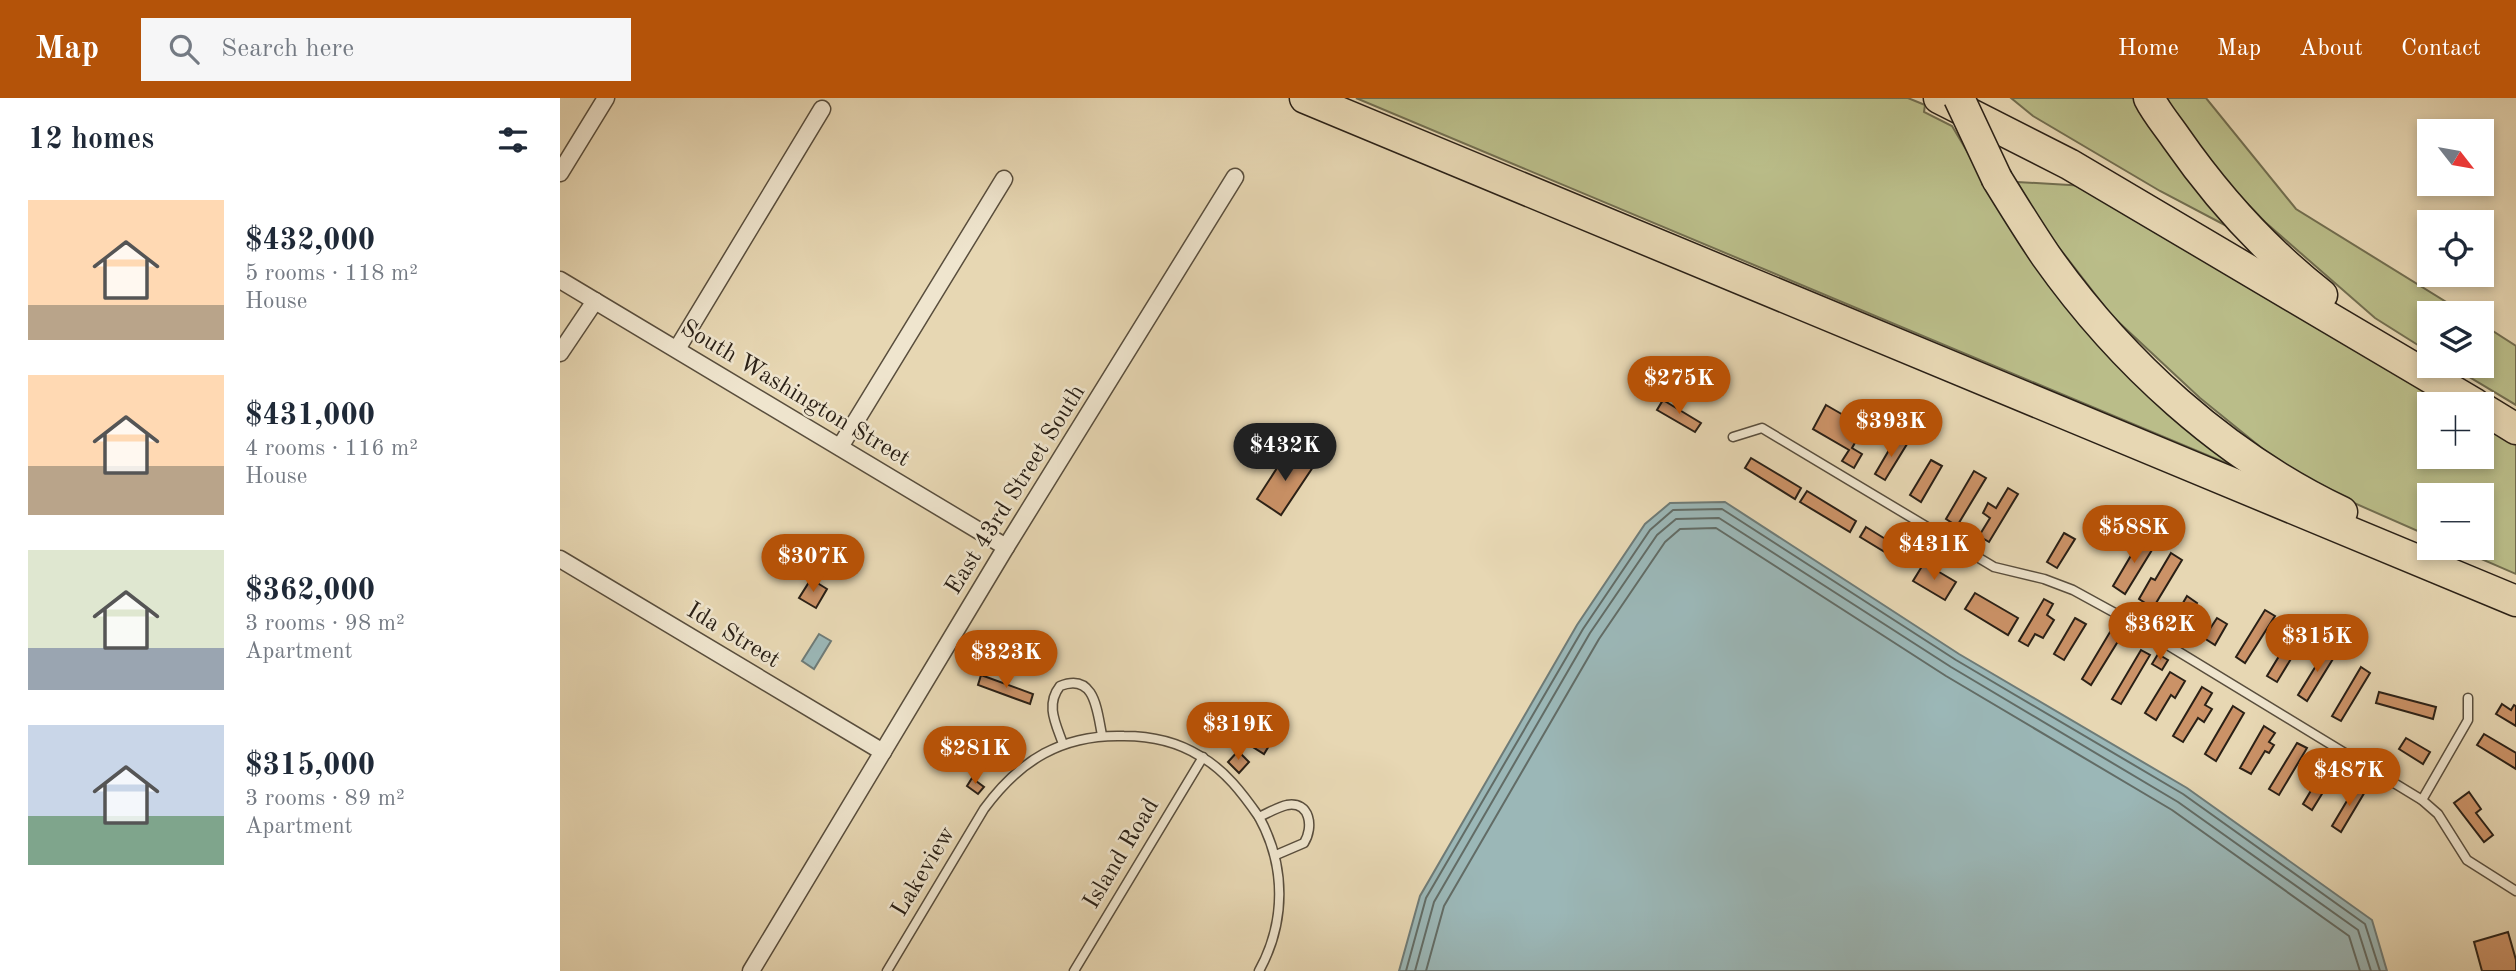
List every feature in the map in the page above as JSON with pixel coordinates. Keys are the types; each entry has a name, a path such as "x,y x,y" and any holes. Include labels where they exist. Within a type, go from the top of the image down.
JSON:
{"highway":[{"path":"1305,98 2516,601"},
{"path":"1939,98 2070,164 2417,369"},
{"path":"1959,98 1997,179 2046,256 2131,359 2175,400 2231,446 2337,509 2516,591"},
{"path":"2148,98 2191,160 2224,201 2291,271 2417,368"},
{"path":"2431,378 2455,392"},
{"path":"2494,415 2516,429"}],"street":[{"path":"560,173 606,98"},
{"path":"677,349 822,109"},
{"name":"East 43rd Street South","path":"751,971 1006,547 1235,177"},
{"path":"840,447 1004,179"},
{"name":"South Washington Street","path":"560,280 1006,547"},
{"path":"560,353 595,301"},
{"name":"Ida Street","path":"560,559 883,752"}],"lane":[{"path":"1733,437 1762,428 1994,567 2044,579 2073,590 2115,613 2422,800 2438,814 2467,860 2516,891"},
{"path":"1063,744 1052,713 1052,702 1060,686 1070,682 1080,684 1094,698 1102,735"},
{"path":"2422,800 2468,719 2468,698"},
{"name":"Lakeview","path":"887,971 998,790 1032,759 1063,744 1102,735 1147,736 1175,742 1203,757 1227,777 1259,817 1276,855 1280,884 1278,915 1271,943 1259,971"},
{"name":"Island Road","path":"1074,971 1203,757"},
{"path":"1259,817 1289,805 1296,806 1310,819 1311,828 1304,843 1276,855"}],"green space":[{"path":"1356,98 1908,98 1925,105 1924,112 1952,126 2021,242 2245,471"},
{"path":"2011,98 2137,98 2238,232 2160,191 2033,116"},
{"path":"2167,98 2206,98 2296,209 2417,284 2417,287 2422,287 2445,301 2417,301 2417,344 2375,318 2265,222 2212,167 2175,115"},
{"path":"2017,182 2086,186 2432,392 2417,392 2417,469 2494,469 2494,430 2516,444 2516,574 2484,560 2494,560 2494,483 2417,483 2417,531 2336,495 2274,458 2200,398 2112,316 2043,227"},
{"path":"2494,332 2516,346 2516,405 2471,378 2494,378"}],"water":[{"path":"1725,502 1959,654 2187,788 2372,920 2387,971 1399,971 1420,896 1577,625 1645,524 1670,503"},
{"path":"819,634 831,641 814,669 802,661"}],"building":[{"path":"1663,400 1701,423 1695,432 1657,410"},
{"path":"1826,405 1864,427 1852,448 1862,454 1854,468 1842,461 1849,450 1813,429"},
{"path":"1896,438 1907,444 1885,480 1875,474"},
{"path":"1288,451 1313,467 1281,515 1257,499"},
{"path":"1751,458 1801,488 1795,499 1745,468"},
{"path":"1931,460 1942,466 1921,502 1910,495"},
{"path":"1974,471 1986,478 1957,526 1946,519"},
{"path":"2008,488 2018,494 1989,542 1979,536 1990,518 1983,513 1988,503 1996,508"},
{"path":"1807,491 1856,521 1850,532 1800,502"},
{"path":"1866,527 1908,553 1903,563 1860,537"},
{"path":"2064,533 2075,539 2057,568 2047,562"},
{"path":"2142,537 2155,545 2125,594 2113,586"},
{"path":"2171,553 2182,560 2153,608 2139,599 2151,578 2155,580"},
{"path":"1924,563 1956,582 1945,600 1913,581"},
{"path":"811,579 827,589 816,608 799,598"},
{"path":"1975,593 2018,618 2008,635 1965,609"},
{"path":"2187,596 2197,603 2184,626 2173,620"},
{"path":"2044,599 2053,604 2047,615 2054,620 2043,638 2035,634 2028,646 2019,641"},
{"path":"2265,610 2275,616 2245,663 2236,657"},
{"path":"2075,618 2086,624 2064,660 2054,654"},
{"path":"2217,618 2227,624 2215,645 2204,638"},
{"path":"2296,628 2306,634 2277,682 2267,676"},
{"path":"2110,632 2120,638 2091,685 2082,679"},
{"path":"2327,648 2336,654 2307,701 2298,695"},
{"path":"2141,650 2150,655 2121,704 2112,699"},
{"path":"2158,654 2168,660 2162,670 2152,664"},
{"path":"2361,667 2370,673 2341,721 2332,716"},
{"path":"2170,672 2185,681 2175,698 2171,695 2156,720 2145,713"},
{"path":"981,675 1033,694 1030,704 978,685"},
{"path":"2202,687 2212,693 2205,705 2212,709 2204,722 2198,718 2183,742 2173,736"},
{"path":"2379,692 2436,707 2433,719 2376,703"},
{"path":"2502,704 2511,710 2516,706 2516,726 2496,714"},
{"path":"2233,706 2244,713 2216,761 2205,754"},
{"path":"1240,714 1275,736 1264,754 1229,732"},
{"path":"2264,726 2275,733 2269,742 2274,745 2269,753 2265,751 2251,774 2240,768"},
{"path":"2484,734 2516,753 2516,769 2477,745"},
{"path":"2406,738 2430,752 2423,764 2399,749"},
{"path":"2297,743 2307,748 2279,795 2269,789"},
{"path":"1238,751 1249,762 1239,773 1228,762"},
{"path":"2325,767 2340,775 2330,792 2325,789 2312,810 2303,804"},
{"path":"972,778 984,787 978,794 967,786"},
{"path":"2357,784 2366,790 2341,832 2332,826"},
{"path":"2469,792 2481,809 2476,813 2493,835 2484,842 2454,803"},
{"path":"2508,932 2516,960 2516,971 2482,971 2474,942"}]}
